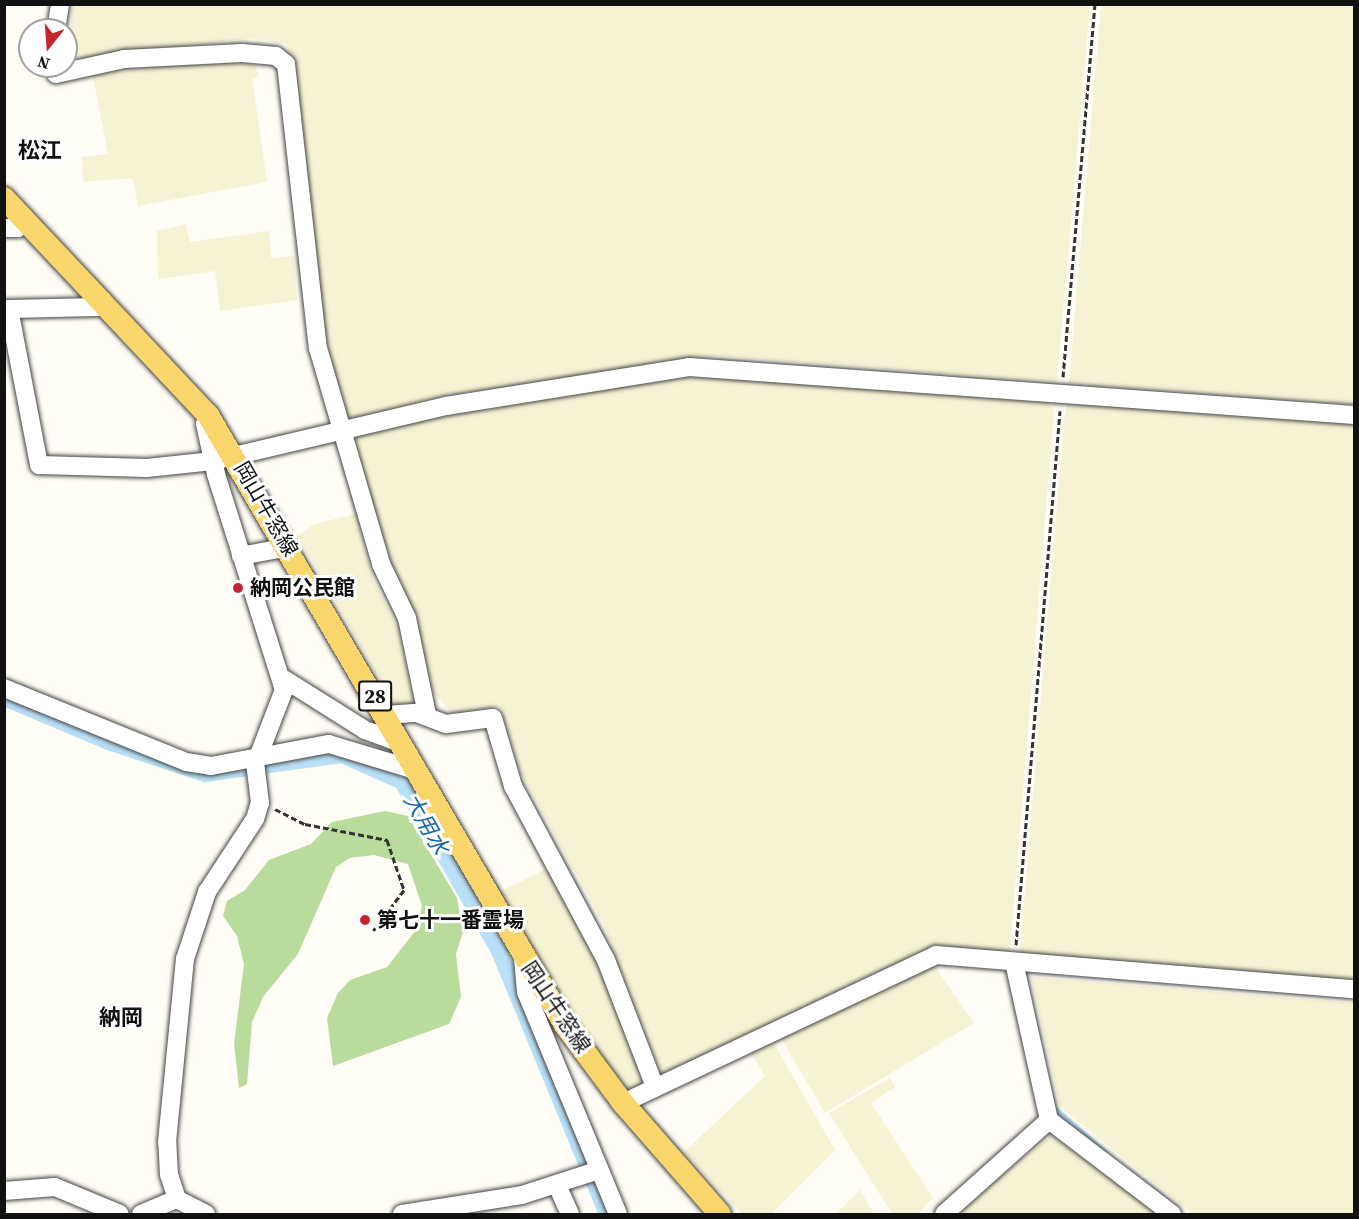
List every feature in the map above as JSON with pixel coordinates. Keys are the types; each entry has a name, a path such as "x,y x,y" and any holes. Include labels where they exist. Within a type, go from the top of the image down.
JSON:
{"main road":[{"name":"岡山牛窓線","path":"4,198 103,300 208,415 224,457 288,547 523,958 623,1104 720,1215"}],"street":[{"path":"78,69 124,59 242,53 276,56 286,64 318,348 381,564 407,618 427,715"},
{"path":"4,228 18,228 27,220"},
{"path":"103,300 97,307 7,309 39,465 147,468 224,457 344,433 446,406 689,368 1354,415"},
{"path":"177,1199 167,1142 185,959 198,911 260,803 255,766 280,707 284,679 241,556 224,457"},
{"path":"241,556 288,547"},
{"path":"284,679 365,730 401,743"},
{"path":"4,688 186,762 211,766 255,766 329,744 416,770"},
{"path":"385,715 427,715 446,724 493,718 513,786 606,960 654,1087"},
{"path":"523,958 526,992 593,1172 618,1215"},
{"path":"623,1104 654,1087 925,958 1014,962 1354,989"},
{"path":"1014,962 1049,1120 1172,1215"},
{"path":"944,1215 1049,1120"},
{"path":"402,1215 557,1185 593,1172"},
{"path":"557,1185 570,1215"},
{"path":"4,1191 55,1187 120,1215"},
{"path":"141,1215 177,1199"},
{"path":"177,1199 206,1215"}],"path":[{"path":"1014,962 1095,4"},
{"path":"260,803 305,824 387,840 404,890 373,931"}],"shaded area":[{"path":"72,5 1090,5 1057,382 714,356 442,396 356,420 345,413 324,348 287,44 253,38 78,59 78,18 71,18"},
{"path":"1101,5 1354,5 1354,405 1069,383"},
{"path":"243,61 255,66 259,76 252,78 267,182 138,206 133,178 83,182 82,157 108,154 92,72"},
{"path":"186,224 190,242 269,231 271,258 294,256 297,300 220,311 215,271 158,279 157,231"},
{"path":"703,375 1044,398 1054,410 1010,952 940,950 662,1078 603,923 522,775 500,706 453,714 431,690 416,622 390,569 355,446 358,436 444,411"},
{"path":"1071,400 1354,424 1354,981 1027,956 1020,951 1065,410"},
{"path":"356,514 373,579 398,628 414,705 394,705 298,536 314,524"},
{"path":"553,866 600,958 644,1083 625,1092 586,1039 497,893"},
{"path":"933,964 974,1023 825,1113 778,1033"},
{"path":"1031,977 1354,1003 1354,1214 1193,1214 1060,1107"},
{"path":"772,1040 835,1150 771,1214 742,1214 684,1152 765,1076 749,1050"},
{"path":"890,1078 895,1087 871,1103 933,1198 918,1214 892,1214 829,1113"},
{"path":"1053,1134 1160,1214 954,1214"},
{"path":"860,1190 874,1214 836,1214"}],"green space":[{"path":"385,811 408,816 457,898 463,932 456,954 461,997 449,1024 333,1066 327,1018 338,993 350,980 387,967 416,930 422,906 408,864 374,855 350,858 336,867 298,954 263,997 252,1022 247,1084 239,1088 234,1044 244,964 237,936 223,916 227,901 245,890 269,860 311,844 332,822"}],"waterway":[{"name":"大用水","path":"4,698 108,742 205,774 342,755 402,782 499,951 607,1214"},
{"path":"1056,1109 1105,1152"}],"place":[{"name":"納岡公民館","path":"238,588"},
{"name":"第七十一番霊場","path":"365,920"}],"district":[{"name":"松江","path":"40,151"},
{"name":"納岡","path":"121,1018"}]}
